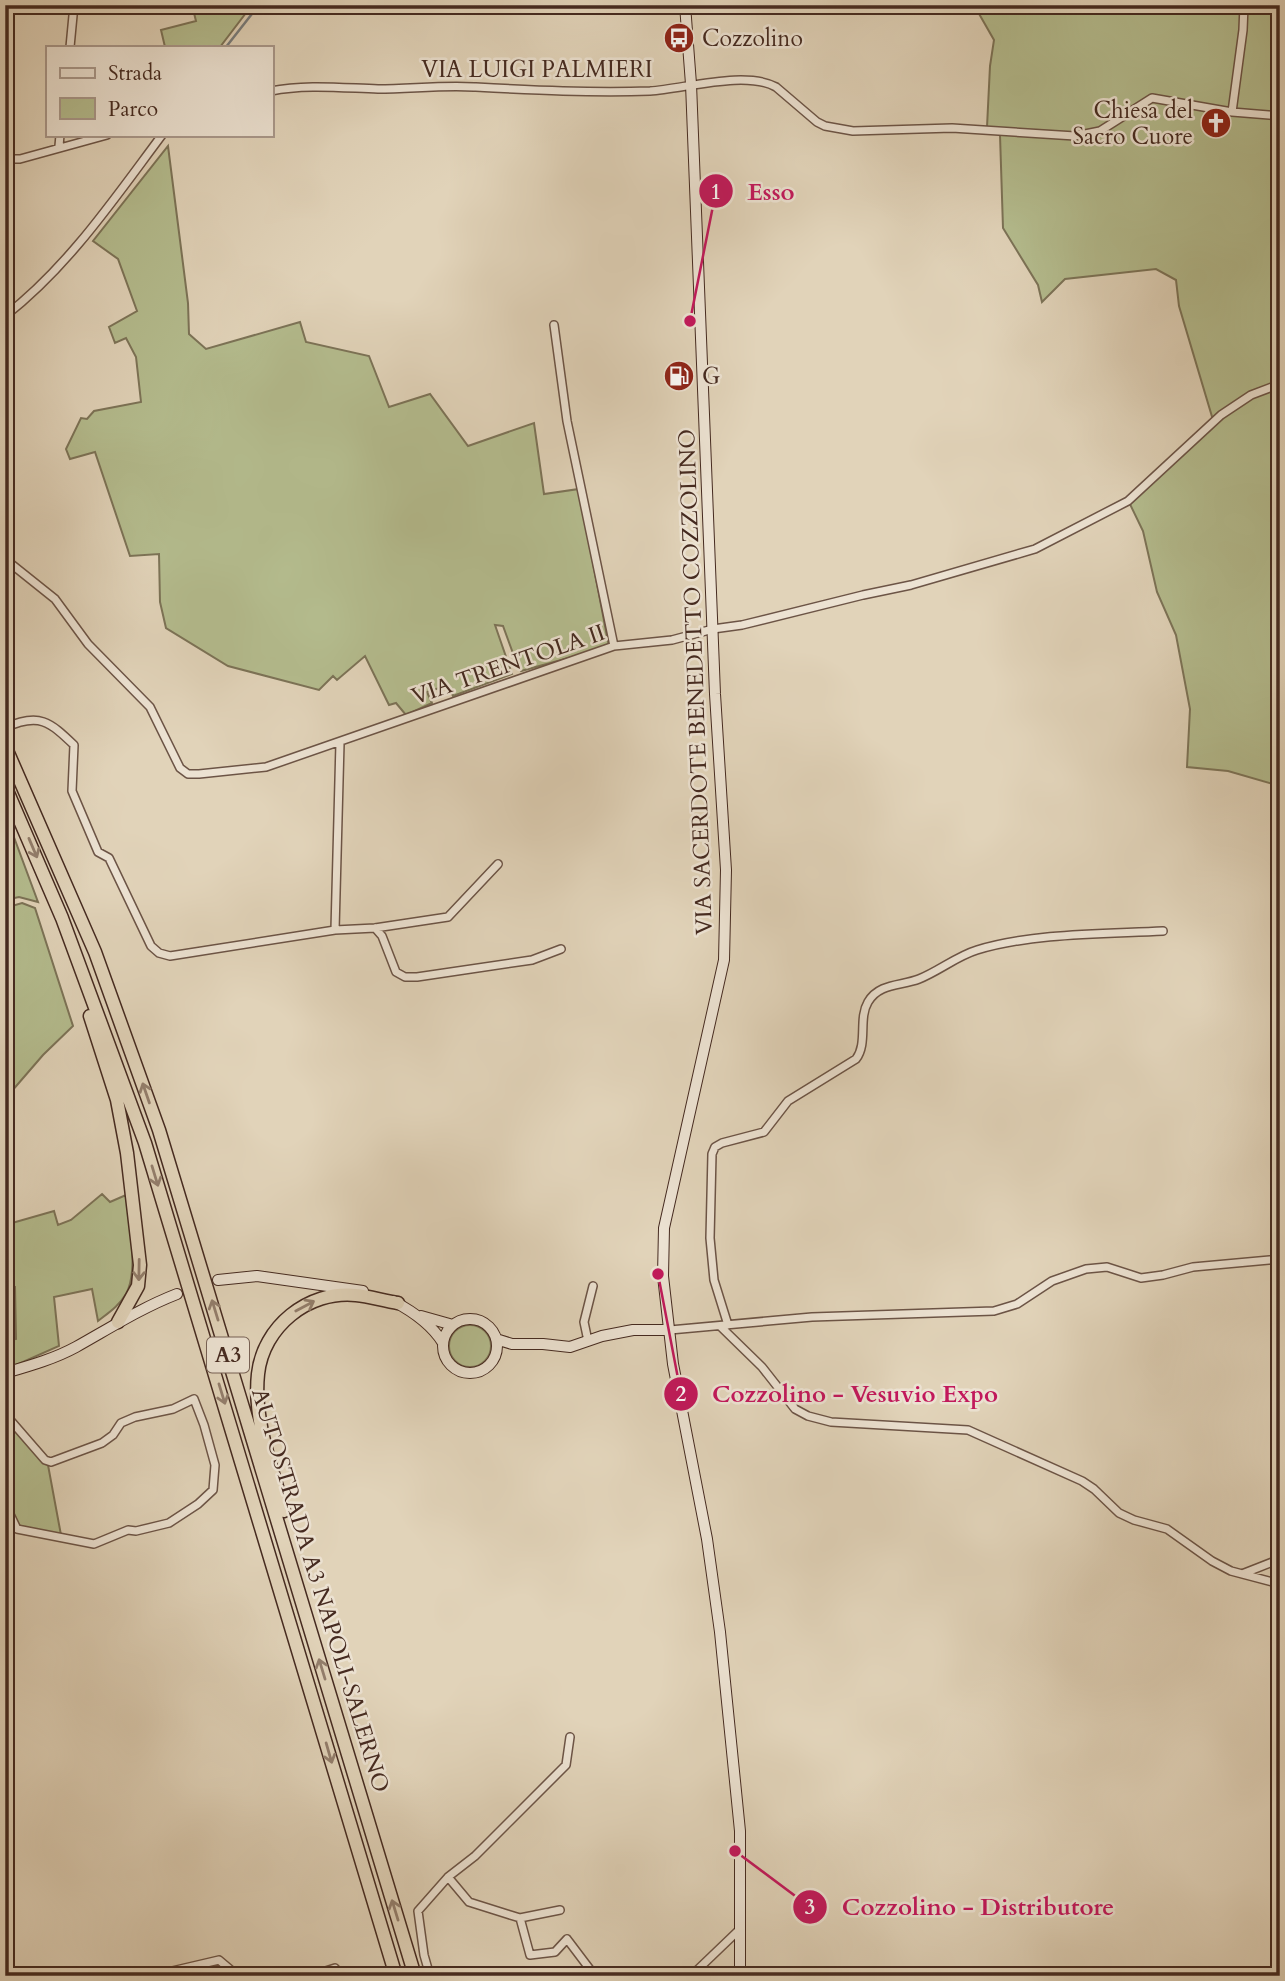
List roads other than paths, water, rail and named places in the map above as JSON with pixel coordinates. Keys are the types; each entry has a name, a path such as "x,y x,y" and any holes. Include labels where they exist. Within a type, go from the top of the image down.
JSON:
{"highway":[{"name":"AUTOSTRADA A3 NAPOLI-SALERNO","path":"5,746 95,952 159,1130 415,1976"},
{"name":"AUTOSTRADA A3 NAPOLI-SALERNO","path":"5,786 62,918 145,1143 397,1976"},
{"path":"62,918 74,968 117,1100 127,1153 140,1265 138,1286 118,1322"},
{"path":"294,1573 288,1529 267,1451 259,1403 258,1374 265,1350 276,1329 291,1314 310,1303 331,1296 354,1295 398,1303"}],"main road":[{"name":"VIA SACERDOTE BENEDETTO COZZOLINO","path":"685,5 691,84 713,629 726,870 724,960 664,1228 663,1276 673,1364 707,1539 720,1632 740,1831 740,1976"},
{"path":"218,1280 257,1276 376,1293 414,1313 438,1334 443,1343"},
{"path":"5,1373 41,1363 75,1348 118,1322 177,1294"},
{"path":"414,1313 453,1325"},
{"path":"496,1354 496,1339 483,1323 462,1320 446,1333 443,1353 447,1362 464,1373 484,1370 496,1354 512,1344"},
{"path":"496,1339 512,1344 543,1344 570,1348 589,1340 633,1330 670,1330"}],"street":[{"path":"70,46 74,5"},
{"path":"1232,112 1244,5"},
{"name":"VIA LUIGI PALMIERI","path":"273,91 447,87 613,92 665,89 691,84 760,81 776,88 825,126 853,131 952,128 1075,136 1100,131 1152,98 1232,112 1280,116"},
{"path":"59,146 61,136"},
{"path":"5,159 20,159 103,136"},
{"path":"5,316 76,250 161,136"},
{"path":"554,325 568,421 614,646"},
{"name":"VIA TRENTOLA II","path":"5,559 55,599 88,644 150,707 180,768 188,774 267,767 614,646 672,640 713,629 742,625 911,585 1035,549 1128,501 1221,415 1251,395 1280,384"},
{"path":"5,728 22,720 52,724 74,745 72,791 98,852 109,858 151,946 159,953 170,956 335,930 375,928 448,917 498,864"},
{"path":"335,930 340,743"},
{"path":"375,928 382,936 396,972 405,977 532,960 561,948"},
{"path":"1163,931 1020,941 976,950 919,979 880,988 868,1002 864,1014 861,1052 856,1059 788,1101 764,1132 715,1147 712,1154 710,1238 714,1280 724,1325 795,1409 802,1413 831,1422 968,1430 1082,1481 1118,1513 1167,1529 1212,1561 1242,1574 1280,1584"},
{"path":"670,1330 812,1317 994,1311 1017,1304 1052,1281 1086,1269 1107,1267 1141,1278 1193,1267 1280,1259"},
{"path":"589,1340 584,1322 593,1286"},
{"path":"5,1414 45,1460 51,1462 102,1443 113,1435 121,1423 151,1412 173,1409 194,1399 212,1450 215,1480 213,1490 208,1496 178,1519 152,1528 128,1530 94,1544 17,1529 5,1504"},
{"path":"1242,1574 1280,1559"},
{"path":"430,1976 418,1911 448,1877 475,1856 566,1765 570,1737"},
{"path":"448,1877 469,1902 520,1918 561,1910"},
{"path":"520,1918 530,1955 555,1952 567,1939 594,1976"},
{"path":"691,1976 740,1929"},
{"path":"162,1976 172,1970 219,1960 237,1976"},
{"path":"310,1976 335,1968 342,1976"}],"waterway":[{"path":"227,46 259,5"}],"place":[{"name":"Cozzolino","path":"679,38"},
{"name":"Chiesa del Sacro Cuore","path":"1216,123"},
{"name":"Esso","path":"690,321"},
{"name":"G","path":"679,376"},
{"name":"Cozzolino - Vesuvio Expo","path":"658,1274"},
{"name":"Cozzolino - Distributore","path":"735,1851"}]}
